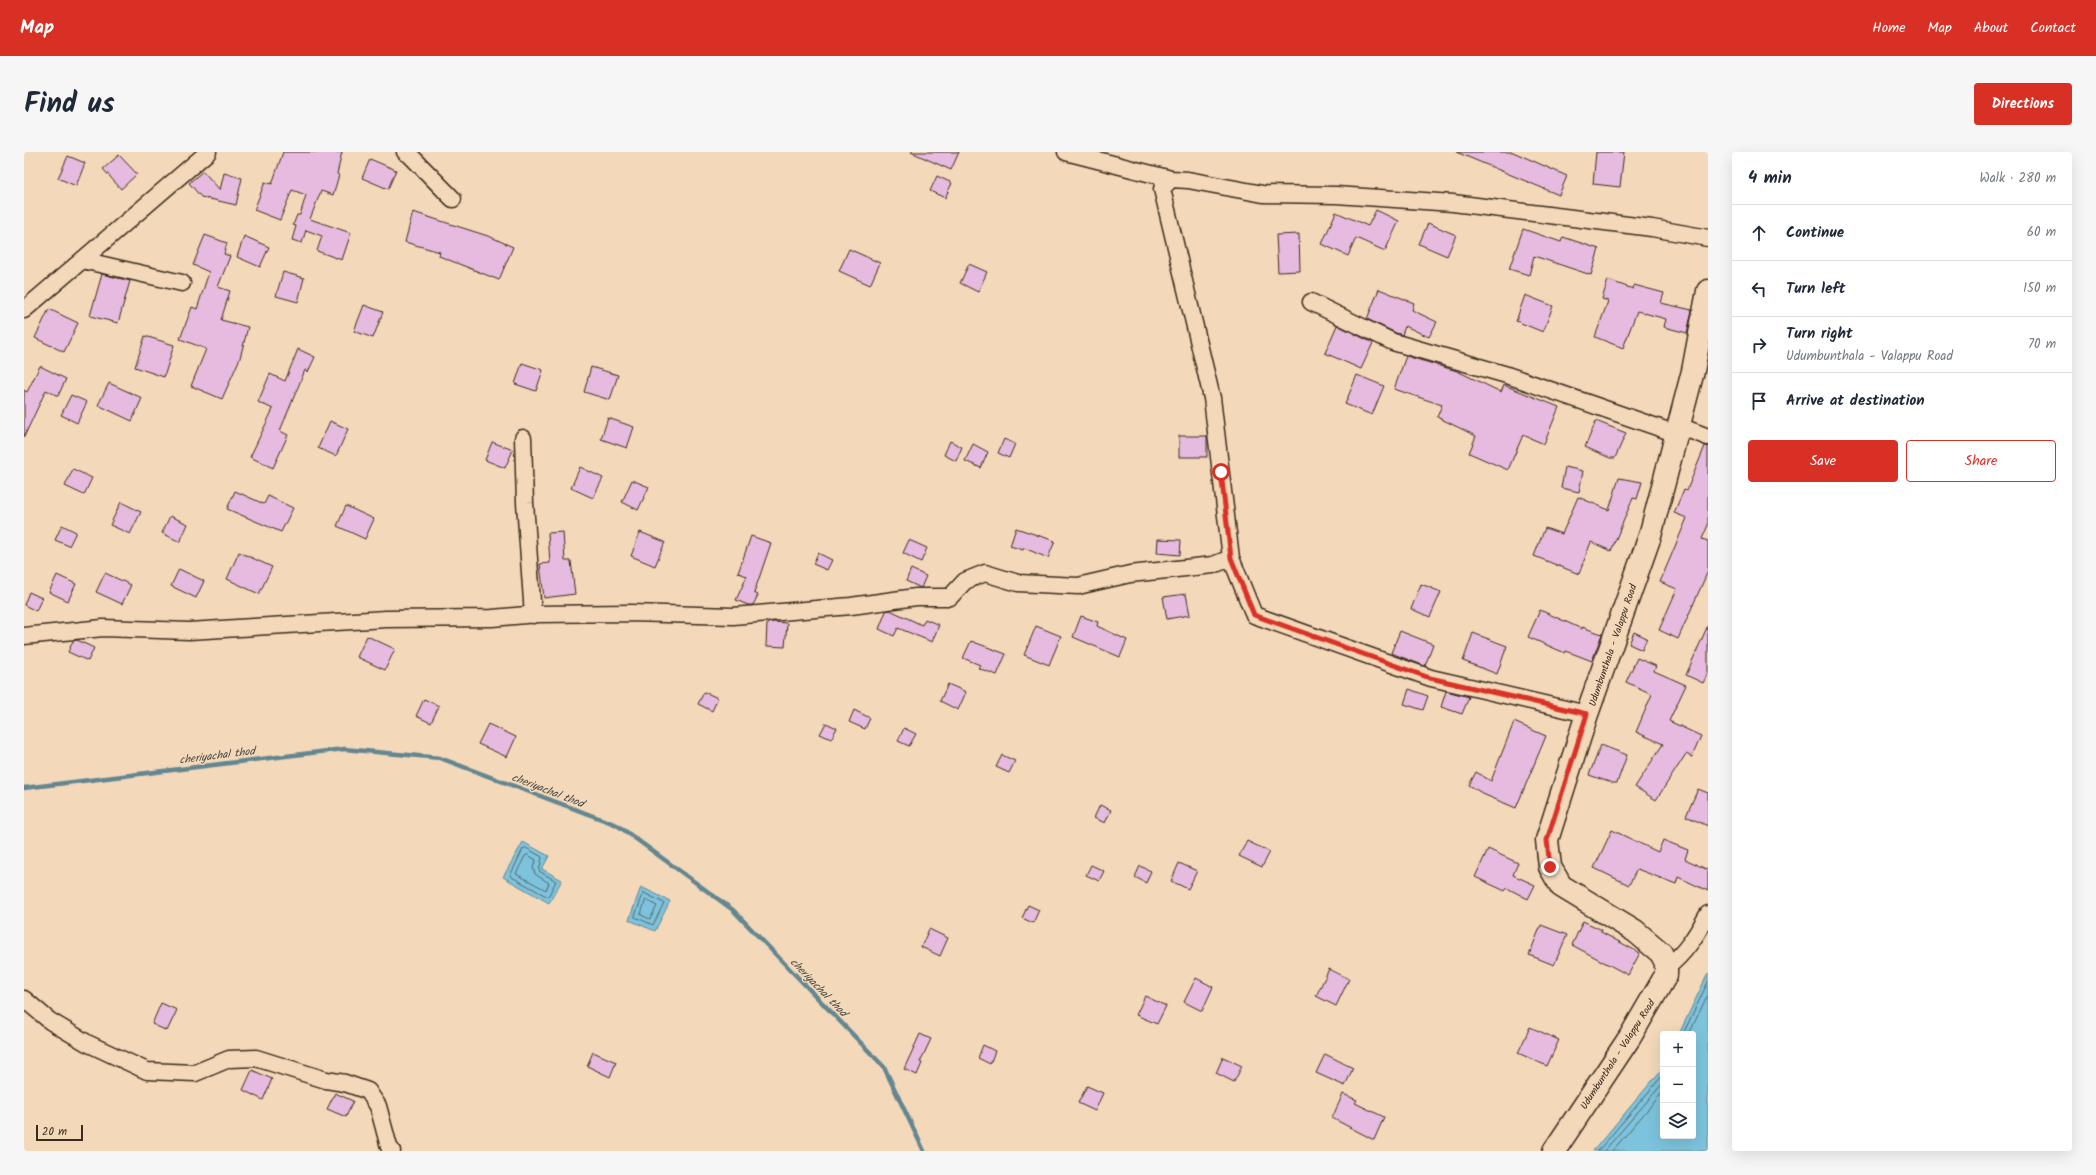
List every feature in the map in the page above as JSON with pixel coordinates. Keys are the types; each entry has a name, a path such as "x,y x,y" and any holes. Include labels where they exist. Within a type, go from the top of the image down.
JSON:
{"main road":[{"name":"Udumbunthala - Valappu Road","path":"1554,1151 1630,1038 1666,975 1666,962 1661,953 1635,931 1568,891 1557,881 1550,867 1547,840 1587,714 1650,536 1693,371 1708,291"}],"street":[{"path":"24,310 208,152"},
{"path":"405,152 453,199"},
{"path":"1066,152 1171,179 1188,180 1263,194 1336,195 1453,204 1652,228 1708,238"},
{"path":"1171,179 1162,189 1212,398 1231,558 1254,615 1430,678 1587,714"},
{"path":"82,260 182,283"},
{"path":"1311,302 1392,342 1507,375 1678,430 1708,437"},
{"path":"523,438 525,503 533,615"},
{"path":"24,636 103,628 189,631 386,620 492,618 533,615 631,613 733,616 851,606 916,596 950,596 965,581 985,573 1018,583 1078,586 1130,574 1213,565 1231,558"},
{"path":"1666,968 1676,961 1686,949 1708,914"},
{"path":"24,999 50,1021 87,1043 147,1071 195,1073 229,1059 256,1058 326,1080 345,1083 368,1091 378,1106 389,1147 392,1151"}],"water":[{"path":"523,842 549,856 542,869 562,880 549,903 503,877"},
{"path":"641,887 670,901 655,931 629,920"},
{"path":"1708,973 1708,1151 1593,1151 1660,1072 1660,1139 1696,1139 1696,1031 1680,1031"}],"building":[{"path":"283,152 342,152 337,174 339,175 333,195 321,191 310,219 351,233 342,260 317,251 322,236 306,230 302,243 292,240 296,226 293,225 297,215 300,215 306,195 292,190 280,220 254,210 265,182 272,184"},
{"path":"911,152 959,152 951,170"},
{"path":"1456,152 1513,152 1567,176 1559,195"},
{"path":"1596,152 1624,152 1620,187 1593,184"},
{"path":"119,155 137,174 121,189 103,169"},
{"path":"68,156 85,163 76,186 58,178"},
{"path":"370,159 396,170 388,189 362,178"},
{"path":"203,171 220,190 224,173 242,178 236,205 201,197 189,183"},
{"path":"937,176 952,183 945,198 930,191"},
{"path":"1376,210 1399,221 1385,251 1356,238 1348,256 1322,244 1336,212 1368,226"},
{"path":"413,212 491,237 513,247 499,280 439,256 440,252 405,242"},
{"path":"1428,223 1456,235 1447,256 1419,244"},
{"path":"1523,229 1561,242 1563,237 1599,249 1591,275 1534,256 1529,275 1509,269"},
{"path":"1299,234 1300,271 1278,272 1276,235"},
{"path":"205,235 227,243 224,254 230,256 218,287 230,291 221,320 248,327 240,358 222,399 191,386 206,349 180,339 192,307 197,309 209,272 193,265"},
{"path":"244,236 269,247 260,267 237,257"},
{"path":"849,249 880,263 870,285 839,271"},
{"path":"969,264 987,272 978,292 960,283"},
{"path":"283,272 304,278 298,302 276,296"},
{"path":"102,274 130,281 118,323 90,316"},
{"path":"1608,280 1633,289 1634,285 1664,293 1661,303 1692,310 1687,333 1664,327 1666,319 1637,311 1623,348 1595,337 1608,301 1602,299"},
{"path":"1379,289 1414,303 1412,310 1437,322 1429,337 1405,326 1402,335 1367,319"},
{"path":"1525,295 1553,306 1543,332 1516,321"},
{"path":"364,305 383,312 373,338 354,331"},
{"path":"49,309 78,323 64,352 35,338"},
{"path":"1337,325 1373,343 1361,369 1325,353"},
{"path":"145,336 174,345 164,377 135,367"},
{"path":"298,349 315,357 308,372 305,370 280,431 288,435 273,468 250,457 273,409 258,402 270,374 285,381"},
{"path":"1406,356 1457,371 1501,392 1504,385 1559,407 1544,444 1523,435 1508,470 1469,453 1476,436 1437,417 1442,405 1394,389"},
{"path":"522,363 543,370 536,391 515,384"},
{"path":"40,366 66,379 58,396 46,390 24,437 24,390 27,392"},
{"path":"591,367 618,375 610,400 584,392"},
{"path":"1357,375 1384,386 1372,415 1345,404"},
{"path":"109,383 142,398 132,421 98,405"},
{"path":"71,395 87,402 77,423 61,415"},
{"path":"608,418 634,427 627,448 601,439"},
{"path":"330,421 348,429 336,456 318,448"},
{"path":"1596,421 1626,433 1615,458 1610,458 1585,447"},
{"path":"1179,436 1207,436 1207,457 1179,457"},
{"path":"1004,439 1015,444 1009,458 998,453"},
{"path":"950,441 962,447 956,461 944,455"},
{"path":"492,442 513,450 505,468 485,460"},
{"path":"973,444 988,452 981,468 965,461"},
{"path":"1705,446 1708,446 1708,525 1702,539 1708,541 1708,571 1678,639 1659,630 1677,589 1660,582 1687,518 1674,513 1684,489 1687,490"},
{"path":"580,467 603,478 593,498 571,488"},
{"path":"1565,467 1583,471 1579,492 1561,488"},
{"path":"73,469 92,478 84,495 65,486"},
{"path":"1619,478 1642,482 1637,499 1633,498 1611,551 1591,542 1579,574 1534,556 1545,528 1562,534 1578,497 1609,510"},
{"path":"632,480 649,487 638,510 622,502"},
{"path":"235,491 264,504 268,496 293,508 281,532 227,509"},
{"path":"121,502 141,512 130,534 110,525"},
{"path":"346,506 374,519 365,539 337,526"},
{"path":"170,516 188,524 180,542 162,533"},
{"path":"62,525 76,532 69,546 55,540"},
{"path":"1016,528 1055,541 1048,558 1024,548 1023,550 1010,546"},
{"path":"563,532 565,561 571,561 575,594 544,598 540,564 550,563 548,533"},
{"path":"640,532 665,542 655,566 631,556"},
{"path":"751,536 771,543 754,593 758,595 753,605 748,605 736,600 747,576 738,573"},
{"path":"1158,539 1181,540 1180,555 1157,553"},
{"path":"909,540 927,548 921,562 903,553"},
{"path":"239,552 272,567 259,594 227,579"},
{"path":"818,553 832,560 827,570 813,564"},
{"path":"179,569 204,581 196,598 171,586"},
{"path":"911,569 926,576 921,588 906,581"},
{"path":"105,573 131,585 122,604 96,592"},
{"path":"57,575 76,584 68,601 49,592"},
{"path":"1421,584 1441,592 1430,617 1411,609"},
{"path":"29,592 42,598 36,611 24,605"},
{"path":"1186,594 1190,615 1167,619 1163,597"},
{"path":"890,610 922,625 925,619 939,625 932,642 898,628 894,636 879,629 886,611"},
{"path":"1540,610 1582,629 1582,627 1602,634 1592,661 1566,651 1565,653 1528,637"},
{"path":"1081,616 1098,622 1097,626 1127,640 1120,657 1073,637"},
{"path":"767,623 787,623 785,647 766,646"},
{"path":"1708,625 1708,673 1703,683 1686,675"},
{"path":"1036,626 1061,636 1049,665 1024,655"},
{"path":"1400,631 1433,644 1425,666 1391,653"},
{"path":"1634,632 1647,638 1642,650 1629,644"},
{"path":"1473,633 1507,646 1497,674 1463,661"},
{"path":"367,636 395,649 385,670 357,657"},
{"path":"77,640 94,648 88,661 68,652 73,641"},
{"path":"971,641 1006,654 997,675 978,668 980,665 963,658"},
{"path":"1637,658 1656,666 1654,671 1686,685 1669,721 1701,736 1692,757 1686,754 1656,800 1635,787 1663,744 1636,732 1652,694 1626,682"},
{"path":"948,684 966,692 958,710 940,701"},
{"path":"1409,689 1428,696 1423,710 1404,704"},
{"path":"1446,691 1469,697 1462,714 1441,707"},
{"path":"704,692 718,698 712,711 698,704"},
{"path":"424,699 439,706 431,723 416,716"},
{"path":"854,710 870,718 865,729 849,722"},
{"path":"1514,722 1546,736 1516,808 1485,795 1469,785 1476,772 1491,781"},
{"path":"826,723 837,728 831,739 820,734"},
{"path":"488,724 516,737 507,757 478,744"},
{"path":"904,728 916,734 909,746 898,741"},
{"path":"1601,745 1627,755 1617,783 1612,783 1589,775"},
{"path":"1002,755 1015,761 1009,773 996,767"},
{"path":"1698,789 1708,793 1708,826 1686,816"},
{"path":"1100,805 1111,810 1105,823 1094,818"},
{"path":"1612,830 1658,852 1663,840 1688,850 1685,859 1708,870 1708,891 1678,877 1676,884 1637,869 1629,885 1594,868"},
{"path":"1247,841 1270,852 1262,867 1239,856"},
{"path":"1488,849 1518,863 1513,875 1535,885 1528,899 1507,888 1505,891 1475,877"},
{"path":"1179,863 1197,871 1188,889 1171,881"},
{"path":"1091,865 1104,871 1099,881 1086,875"},
{"path":"1140,866 1151,871 1146,883 1135,877"},
{"path":"1028,905 1039,910 1033,923 1022,918"},
{"path":"1583,921 1602,930 1601,932 1640,953 1628,975 1572,945"},
{"path":"1541,925 1567,935 1554,965 1529,955"},
{"path":"929,929 948,938 940,956 921,947"},
{"path":"1329,969 1349,979 1336,1006 1316,996"},
{"path":"1196,978 1213,987 1202,1011 1184,1002"},
{"path":"1145,996 1166,1006 1157,1024 1136,1015"},
{"path":"161,1003 177,1010 167,1031 152,1024"},
{"path":"1530,1027 1559,1040 1547,1066 1518,1053"},
{"path":"920,1034 931,1039 920,1062 922,1063 917,1075 904,1069"},
{"path":"983,1045 995,1051 990,1064 978,1058"},
{"path":"593,1052 616,1062 610,1077 587,1066"},
{"path":"1325,1054 1353,1068 1345,1086 1316,1073"},
{"path":"1223,1057 1242,1066 1234,1082 1216,1073"},
{"path":"252,1070 272,1079 263,1100 243,1090"},
{"path":"1087,1086 1103,1093 1095,1111 1078,1103"},
{"path":"335,1093 353,1101 346,1117 327,1109"},
{"path":"1343,1094 1357,1100 1355,1103 1384,1117 1374,1140 1332,1118"}],"waterway":[{"name":"cheriyachal thod","path":"24,788 344,749 440,758 617,825 733,910 884,1067 924,1151"}],"route":[{"path":"1221,472 1231,558 1254,615 1430,678 1587,714 1547,840 1550,867"}]}
